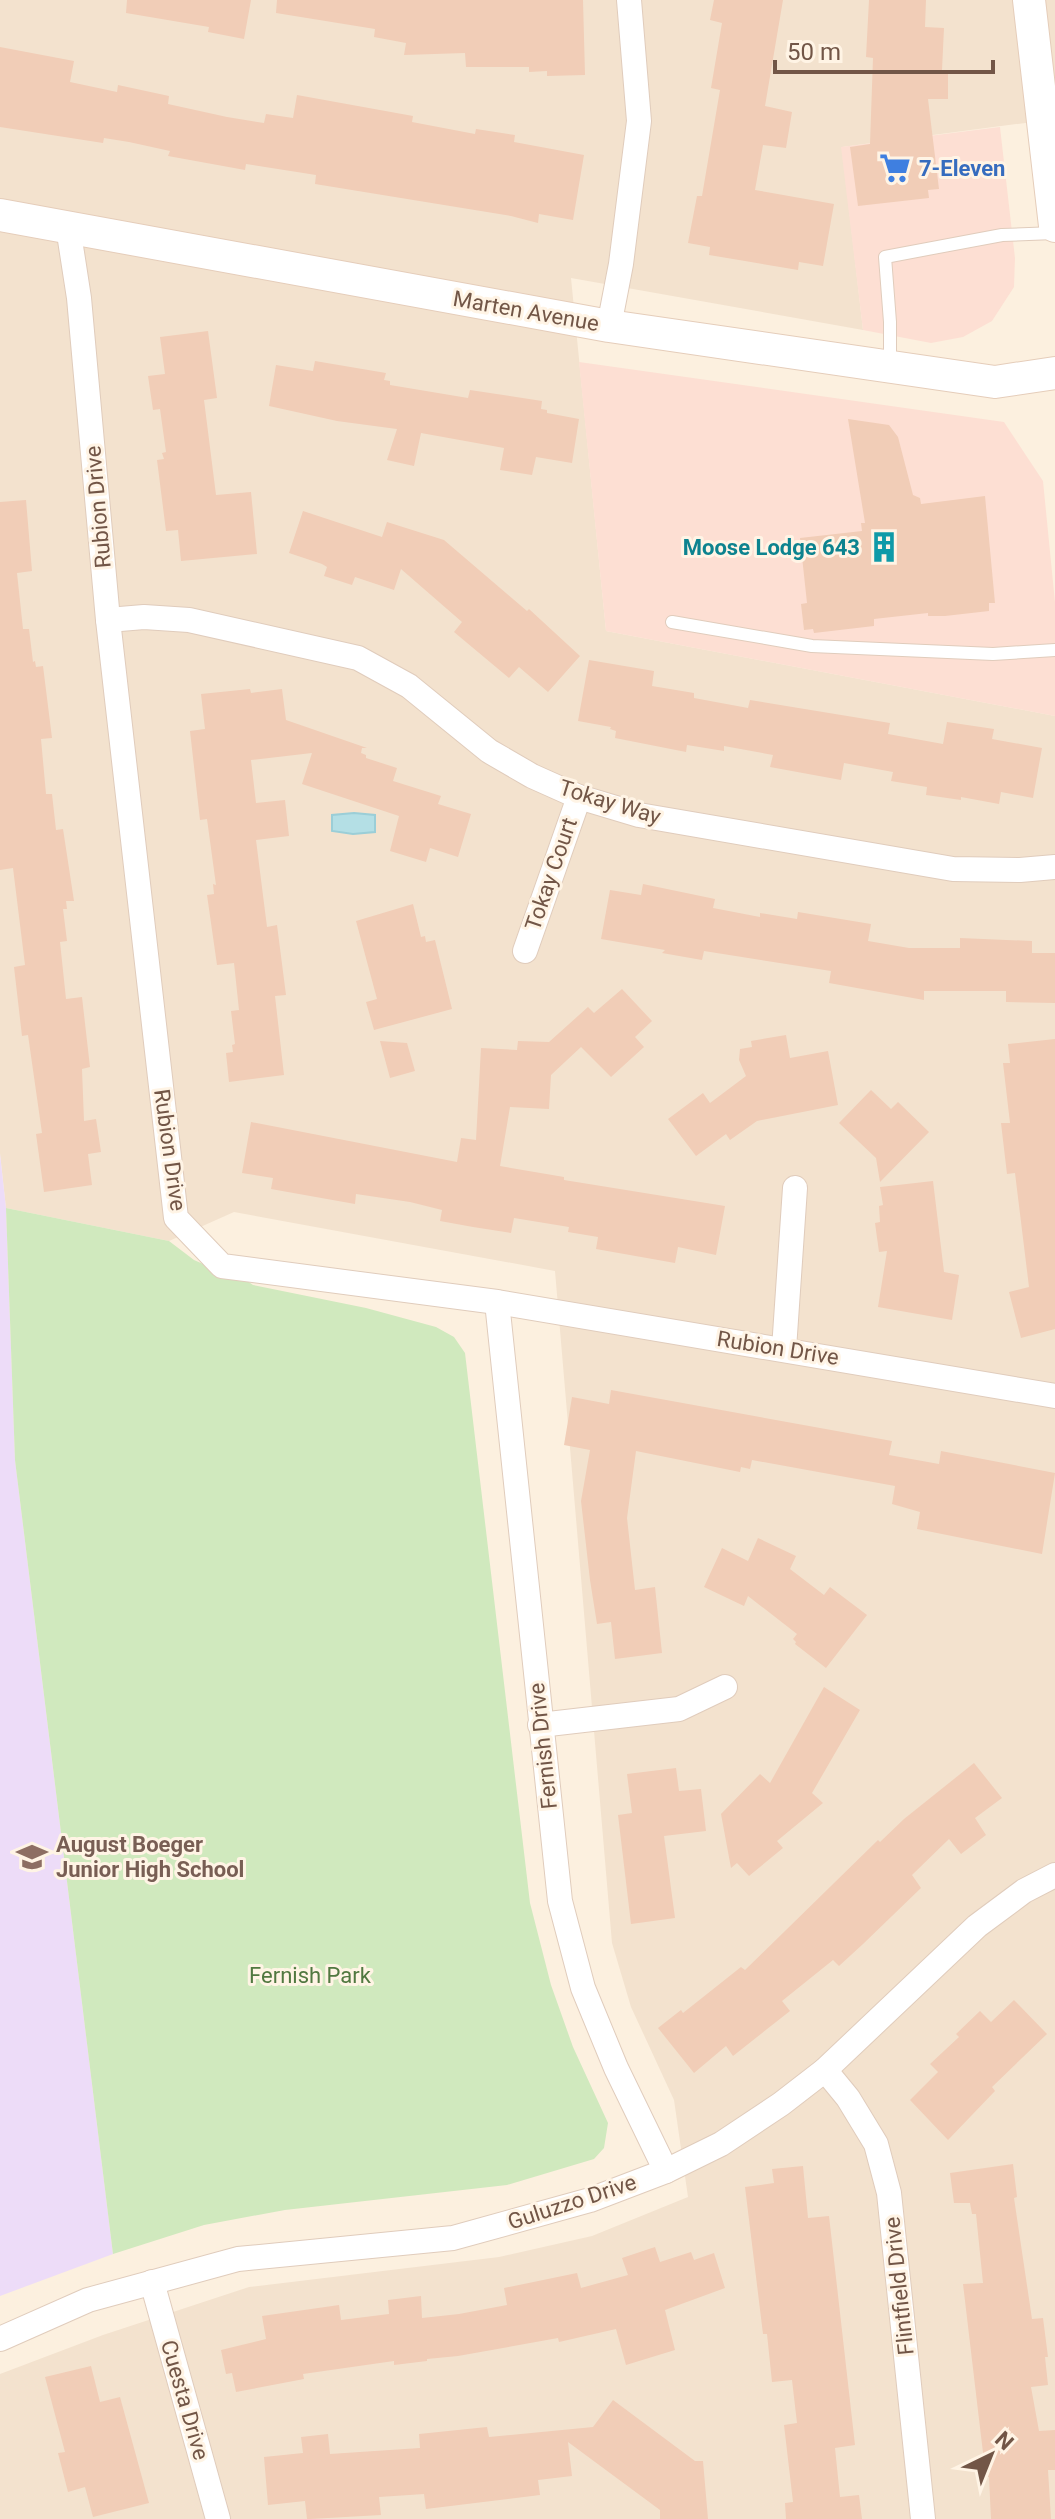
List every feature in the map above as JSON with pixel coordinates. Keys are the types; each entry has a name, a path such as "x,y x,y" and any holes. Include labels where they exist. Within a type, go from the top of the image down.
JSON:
{"street":[{"path":"609,326 621,264 639,121 629,0"},
{"path":"1029,0 1055,226"},
{"name":"Marten Avenue","path":"0,215 609,326 995,382 1055,373"},
{"name":"Rubion Drive","path":"68,227 79,298 108,620 176,1218 222,1266 497,1302 1055,1396"},
{"name":"Tokay Way","path":"108,620 144,617 189,620 358,658 409,686 489,751 532,776 579,797 639,815 953,869 1055,867"},
{"name":"Tokay Court","path":"525,951 579,797"},
{"path":"784,1349 795,1188"},
{"name":"Fernish Drive","path":"497,1302 560,1901 583,1988 616,2068 666,2171"},
{"path":"540,1725 679,1709 725,1687"},
{"name":"Guluzzo Drive","path":"0,2339 88,2300 238,2259 453,2238 590,2200 666,2171 721,2144 781,2104 825,2070 977,1926 1024,1891 1055,1875"},
{"name":"Flintfield Drive","path":"825,2070 848,2098 876,2144 889,2193 923,2519"},
{"name":"Cuesta Drive","path":"152,2282 218,2519"}],"lane":[{"path":"890,367 885,257 1002,235 1055,233"},
{"path":"672,622 812,646 993,654 1055,650"}],"shaded area":[{"path":"0,0 1055,0 1055,119 842,147 863,330 571,278 606,631 1055,716 1055,2519 0,2519 0,2374 103,2335 249,2287 499,2257 592,2236 688,2197 674,2100 631,2007 612,1943 555,1271 234,1212 169,1241 6,1208 0,1153"},
{"path":"1000,127 1015,258 1014,287 992,321 963,337 931,343 863,330 841,147"},
{"path":"579,362 1004,422 1043,481 1055,602 1055,716 606,631"},
{"name":"August Boeger Junior High School","path":"0,1154 6,1208 15,1460 113,2254 0,2296"}],"green space":[{"name":"Fernish Park","path":"6,1208 169,1241 194,1260 240,1276 253,1285 366,1308 436,1327 454,1337 465,1353 530,1903 551,1985 573,2047 608,2123 604,2148 594,2159 507,2185 285,2210 204,2225 113,2254 15,1460"}],"water":[{"path":"332,815 375,815 375,832 353,834 332,831"}],"building":[{"path":"127,0 251,0 244,39 208,32 209,27 126,13"},
{"path":"277,0 583,0 585,75 547,76 547,71 529,72 529,67 466,67 465,53 404,55 406,43 374,37 375,29 276,13"},
{"path":"714,0 783,0 765,106 792,112 786,148 763,145 755,190 834,204 823,266 799,262 798,270 709,255 710,247 688,243 697,196 702,196 720,90 711,88 722,23 710,20"},
{"path":"869,0 926,0 925,27 944,28 942,70 948,70 948,99 928,99 939,189 928,190 929,198 858,206 850,147 870,144 873,58 866,57"},
{"path":"0,47 74,61 70,82 117,92 118,85 169,96 168,104 227,117 264,123 266,114 293,118 297,95 413,116 412,122 475,134 476,129 515,135 514,142 584,155 573,220 539,214 538,223 315,184 316,175 246,164 245,170 168,156 170,151 129,142 104,138 103,143 0,127"},
{"path":"208,331 217,398 204,400 216,495 251,492 257,554 181,561 178,530 166,531 157,460 164,459 162,453 166,452 160,409 153,410 148,376 165,374 160,337"},
{"path":"315,361 386,373 384,380 390,381 390,385 468,398 470,390 542,401 541,409 547,410 547,413 579,419 572,463 536,457 532,475 500,470 504,448 421,433 414,466 387,460 397,429 337,421 269,406 276,365 313,371"},
{"name":"Moose Lodge 643","path":"848,419 889,425 898,437 913,495 920,498 921,504 985,496 995,603 989,603 989,611 945,616 928,616 928,613 874,619 874,626 814,633 813,629 804,630 801,604 807,603 800,538 862,531 861,523 865,523"},
{"path":"26,500 32,571 17,573 23,629 29,629 33,662 36,667 43,666 52,738 41,739 46,794 52,794 56,830 63,829 74,901 66,901 67,909 63,909 67,941 60,942 66,999 82,997 90,1067 82,1069 84,1121 96,1119 101,1152 88,1154 92,1185 44,1192 36,1134 42,1133 28,1035 22,1036 14,967 25,965 13,868 0,870 0,502"},
{"path":"303,511 382,537 387,522 444,540 527,611 529,609 580,656 548,692 519,667 509,678 454,632 462,622 401,569 394,590 355,577 352,585 324,576 327,567 322,564 289,553"},
{"path":"589,660 654,671 652,686 694,693 694,698 748,708 750,700 890,723 888,734 943,744 947,722 994,729 992,739 1042,748 1033,798 1001,792 999,804 926,795 927,787 891,781 893,772 844,763 841,780 770,767 773,755 724,746 724,751 687,745 686,752 615,738 616,731 611,727 578,721"},
{"path":"250,689 251,693 282,689 286,720 367,748 362,748 361,753 366,758 397,768 393,781 441,796 438,804 471,814 458,857 430,848 426,862 390,851 399,816 302,784 312,753 251,760 256,803 285,800 289,836 256,840 267,927 277,925 286,995 275,996 284,1075 229,1082 226,1053 233,1052 232,1045 235,1044 231,1011 239,1010 234,963 217,965 207,895 214,894 213,884 216,885 207,819 200,820 190,731 205,729 201,694"},
{"path":"643,884 715,899 713,908 760,917 760,913 797,919 798,912 871,924 868,941 909,948 960,948 960,938 1032,941 1032,953 1055,953 1055,1003 1006,1002 1006,991 924,991 924,1000 829,983 831,971 704,951 702,960 601,939 610,890 641,895"},
{"path":"413,904 421,937 425,936 426,942 435,940 452,1009 374,1030 366,1002 377,999 356,921"},
{"path":"622,989 652,1021 635,1037 644,1047 611,1077 581,1047 551,1075 549,1109 510,1107 500,1166 564,1177 564,1180 725,1206 716,1255 678,1247 675,1263 596,1249 598,1237 568,1232 569,1227 514,1218 511,1233 473,1227 440,1221 442,1210 410,1202 356,1194 355,1204 271,1189 273,1178 242,1173 251,1122 457,1162 461,1138 476,1140 481,1048 517,1050 518,1041 549,1042 588,1007 594,1013"},
{"path":"786,1035 790,1058 828,1051 838,1105 757,1121 730,1140 726,1134 696,1156 668,1119 703,1093 710,1103 746,1076 739,1060 740,1049 752,1047 751,1041"},
{"path":"1055,1039 1055,1329 1021,1338 1009,1292 1029,1287 1015,1173 1007,1174 1001,1123 1010,1123 1003,1063 1010,1063 1008,1044"},
{"path":"380,1041 407,1043 415,1071 390,1078"},
{"path":"871,1090 891,1109 898,1102 929,1132 880,1182 876,1158 839,1123"},
{"path":"933,1181 944,1272 959,1275 952,1320 878,1307 887,1251 879,1252 875,1223 880,1222 879,1206 883,1205 880,1187"},
{"path":"611,1390 892,1441 889,1455 939,1464 941,1451 1055,1473 1042,1554 917,1529 920,1512 892,1504 895,1486 752,1460 750,1469 741,1467 740,1472 636,1451 627,1518 635,1590 655,1587 662,1653 615,1659 611,1622 597,1624 590,1580 581,1501 590,1450 564,1445 572,1397 609,1404"},
{"path":"758,1538 796,1556 790,1569 824,1595 830,1587 867,1615 826,1668 795,1644 793,1639 797,1634 748,1596 744,1606 704,1587 722,1548 748,1561"},
{"path":"824,1687 860,1710 812,1793 823,1803 777,1841 783,1848 749,1876 737,1863 731,1868 721,1814 760,1774 770,1783"},
{"path":"974,1763 1002,1798 975,1818 986,1835 961,1854 949,1839 912,1875 921,1888 839,1966 833,1960 782,2001 790,2011 733,2056 726,2046 694,2073 658,2028 681,2010 683,2013 741,1967 745,1970 878,1840 880,1842"},
{"path":"676,1768 679,1791 701,1789 706,1831 664,1836 675,1918 631,1924 618,1815 632,1813 627,1774"},
{"path":"1014,2000 1047,2034 992,2087 995,2091 948,2140 910,2100 938,2072 930,2064 959,2037 956,2034 980,2011 991,2022"},
{"path":"1013,2164 1017,2197 1014,2198 1032,2319 1043,2318 1048,2357 1045,2357 1048,2385 1031,2387 1039,2431 1055,2430 1055,2470 1048,2470 1051,2519 991,2519 989,2477 986,2477 963,2284 983,2283 976,2214 972,2214 970,2203 954,2203 950,2173"},
{"path":"803,2166 808,2218 829,2216 855,2445 835,2448 840,2497 859,2495 862,2519 786,2519 785,2503 793,2502 784,2425 797,2423 792,2380 772,2382 745,2187 774,2183 772,2169"},
{"path":"655,2247 660,2262 691,2252 694,2260 714,2253 725,2288 665,2310 675,2350 626,2365 616,2329 559,2342 558,2338 427,2361 394,2365 394,2361 303,2374 304,2379 236,2392 232,2373 226,2374 221,2350 266,2339 262,2316 339,2305 341,2320 389,2314 388,2300 421,2296 422,2318 459,2314 507,2305 504,2288 577,2273 581,2288 628,2275 622,2258"},
{"path":"91,2366 100,2402 120,2397 149,2503 93,2517 85,2487 68,2492 58,2453 65,2452 45,2377"},
{"path":"613,2400 695,2461 703,2461 708,2519 660,2519 660,2510 568,2442 572,2476 538,2480 540,2495 426,2509 424,2494 379,2497 381,2515 310,2519 307,2519 305,2501 268,2505 264,2457 303,2453 301,2437 328,2434 330,2454 420,2448 419,2434 487,2427 489,2437 593,2427"}],"place":[{"name":"7-Eleven","path":"895,168"},
{"name":"Moose Lodge 643","path":"884,547"},
{"name":"August Boeger Junior High School","path":"32,1857"}]}
